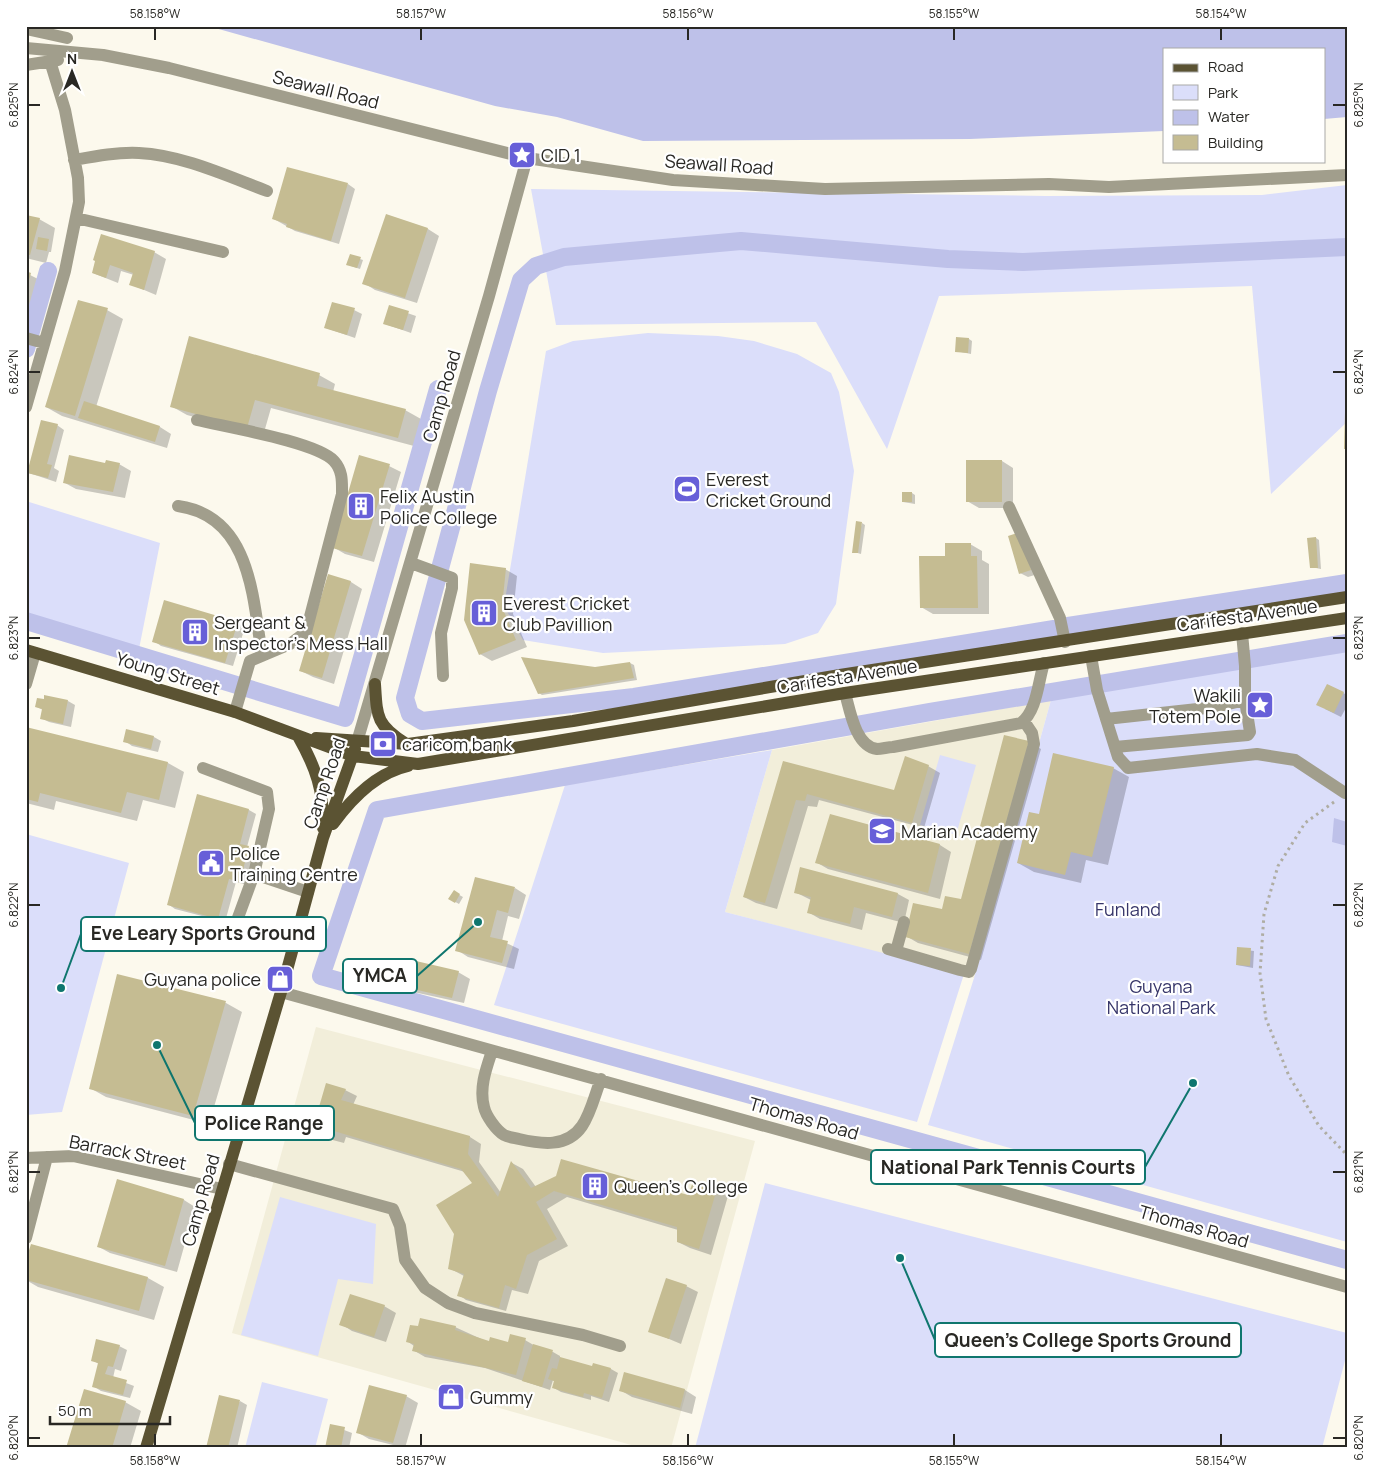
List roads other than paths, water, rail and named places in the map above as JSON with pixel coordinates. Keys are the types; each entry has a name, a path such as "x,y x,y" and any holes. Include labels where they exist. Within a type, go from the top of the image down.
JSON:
{"main road":[{"name":"Carifesta Avenue","path":"357,742 408,744 573,721 840,675 1065,642 1347,597"},
{"name":"Carifesta Avenue","path":"352,756 418,764 845,693 1091,656 1243,639 1347,618"},
{"name":"Young Street","path":"31,656 236,706 298,736 352,756"},
{"path":"375,684 376,710 383,727 408,744"},
{"path":"298,736 318,774 324,804 323,838"},
{"name":"Young Street","path":"298,736 357,742"},
{"name":"Camp Road","path":"146,1448 281,992 323,838 357,742"},
{"path":"323,838 346,806 372,782 391,770 418,764"}],"street":[{"path":"26,29 67,38"},
{"name":"Seawall Road","path":"26,48 103,55 179,70 527,158 673,180 824,189 1049,184 1109,186 1250,182 1347,175"},
{"name":"Seawall Road","path":"26,65 103,55"},
{"path":"26,407 65,271 79,202 65,110 50,61"},
{"path":"74,160 108,154 141,153 177,160 267,191"},
{"name":"Camp Road","path":"357,742 375,684 417,565 527,158"},
{"path":"76,218 223,252"},
{"path":"26,338 44,343"},
{"path":"197,420 310,447 324,453 340,469 342,494 306,632 290,644 250,661 236,706"},
{"path":"178,506 197,509 210,515 225,529 239,548 255,611 262,656"},
{"path":"1009,507 1060,618 1065,642"},
{"path":"417,565 446,574 452,578 452,588 441,633 443,676"},
{"path":"1115,747 1248,735 1250,732 1244,700 1245,666 1243,639"},
{"path":"26,684 31,656"},
{"path":"1091,656 1097,690 1118,757 1128,768 1257,754 1295,760 1345,793"},
{"path":"1024,721 1034,701 1044,663"},
{"path":"845,693 857,730 868,745 877,749 1024,721"},
{"path":"1106,719 1216,707 1244,700"},
{"path":"904,922 892,950 969,972 1034,744 1032,733 1024,721"},
{"path":"203,768 267,792 269,809 254,874 232,934"},
{"path":"254,874 308,892"},
{"name":"Thomas Road","path":"281,992 1347,1287"},
{"path":"492,1051 484,1076 482,1095 484,1108 492,1122 505,1135 535,1143 556,1143 569,1139 582,1126 601,1080"},
{"name":"Barrack Street","path":"26,1158 73,1156 222,1189"},
{"path":"26,1238 47,1157"},
{"path":"229,1164 392,1209 400,1226 405,1260 425,1288 448,1303 475,1313 582,1335 620,1346"}],"water":[{"path":"208,26 1347,26 1347,117 1326,119 1326,48 1163,48 1163,131 970,139 643,141 557,117 495,106"},
{"path":"1334,818 1347,822 1347,846 1332,842"}],"waterway":[{"path":"1054,629 634,697 422,721 410,714 405,698 488,391 521,280 536,266 564,257 741,241 948,259 1023,262 1347,247"},
{"path":"26,349 48,271"},
{"path":"26,621 345,718 438,389"},
{"path":"1068,626 1347,583"},
{"path":"1347,643 930,712 377,810 321,976 1347,1260"}],"place":[{"name":"CID 1","path":"522,155"},
{"name":"Everest Cricket Ground","path":"687,489"},
{"name":"Felix Austin Police College","path":"361,506"},
{"name":"Everest Cricket Club Pavillion","path":"484,613"},
{"name":"Sergeant & Inspector's Mess Hall","path":"195,632"},
{"name":"Wakili Totem Pole","path":"1260,705"},
{"name":"caricom bank","path":"383,744"},
{"name":"Marian Academy","path":"882,831"},
{"name":"Police Training Centre","path":"211,863"},
{"name":"YMCA","path":"478,922"},
{"name":"Guyana police","path":"280,979"},
{"name":"Eve Leary Sports Ground","path":"61,988"},
{"name":"Police Range","path":"157,1045"},
{"name":"National Park Tennis Courts","path":"1193,1083"},
{"name":"Queen's College","path":"595,1186"},
{"name":"Queen's College Sports Ground","path":"900,1258"},
{"name":"Gummy","path":"451,1397"}],"park label":[{"name":"Funland","path":"1128,909"},
{"name":"Guyana National Park","path":"1161,996"}]}
